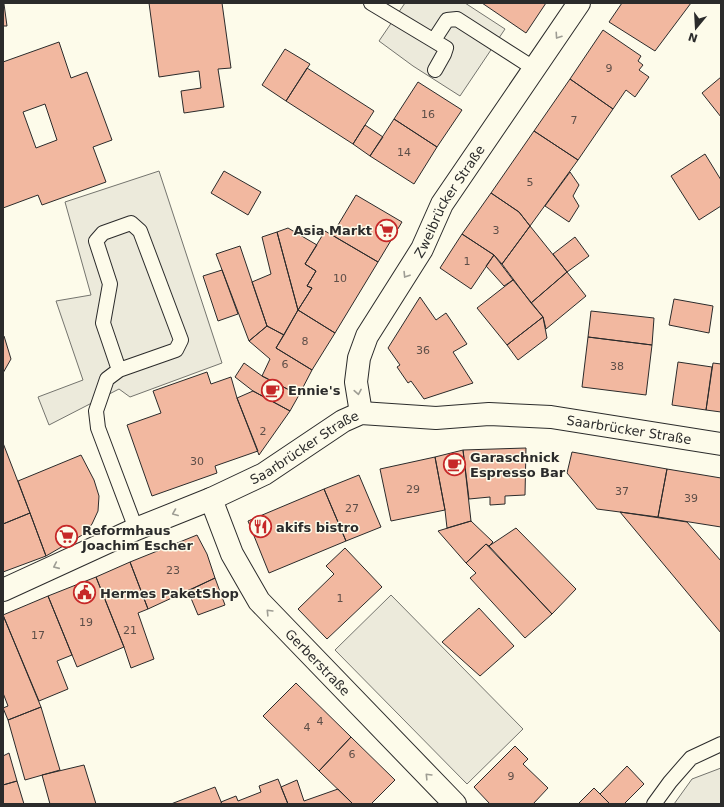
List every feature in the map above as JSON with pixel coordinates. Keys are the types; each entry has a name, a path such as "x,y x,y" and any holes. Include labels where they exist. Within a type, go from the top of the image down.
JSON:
{"street":[{"name":"Zweibrücker Straße","path":"361,413 356,382 360,358 367,336 422,249 442,204 579,3"},
{"name":"Saarbrücker Straße","path":"3,590 136,529 211,499 264,474 343,421 361,413 436,418 489,414 551,417 721,444"},
{"name":"Gerberstraße","path":"211,499 232,554 259,601 456,804"}],"lane":[{"path":"371,3 446,48 435,70"},
{"path":"434,40 447,20 457,19 535,69"},
{"path":"119,370 103,323 110,284 96,241 103,233 131,223 140,231 180,340 176,350 119,370 107,379 96,411 98,428 136,529"},
{"path":"654,804 670,782 691,758 721,744"}],"shaded area":[{"path":"405,3 465,3 505,29 460,96 413,66 379,41"},
{"path":"159,171 222,363 130,397 119,389 49,425 38,397 83,380 56,301 91,295 65,202"},
{"path":"391,595 523,729 467,784 335,650"},
{"path":"721,768 721,804 674,804 692,779"}],"building":[{"path":"149,3 222,3 231,68 218,69 224,107 184,113 181,91 201,88 199,71 159,77"},
{"path":"482,3 546,3 526,33"},
{"path":"622,3 691,3 655,51 609,22"},
{"path":"4,4 7,26 3,26"},
{"path":"603,30 641,56 638,61 643,65 639,70 649,77 635,97 626,90 613,109 570,79"},
{"path":"59,42 71,78 87,72 112,140 93,147 106,182 42,205 38,195 3,208 3,62","holes":["45,104 57,140 36,148 23,112"]},
{"path":"285,49 310,64 286,101 262,85"},
{"path":"307,68 374,111 353,144 286,101"},
{"path":"721,77 721,117 702,93"},
{"path":"570,79 613,109 578,160 534,131"},
{"path":"418,82 462,110 437,147 394,119"},
{"path":"394,119 437,147 414,184 370,156"},
{"path":"365,125 383,137 370,156 353,144"},
{"path":"534,131 578,160 530,226 519,212 491,193"},
{"path":"705,154 721,180 721,206 699,220 671,176"},
{"path":"224,171 261,192 248,215 211,193"},
{"path":"570,172 579,185 573,196 579,206 569,222 545,206"},
{"path":"491,193 519,212 530,226 502,264 494,255 462,234"},
{"path":"356,195 402,222 378,262 332,235"},
{"path":"530,226 567,272 531,303 502,264"},
{"path":"288,228 317,245 305,264 316,271 307,286 312,288 298,310 277,232"},
{"path":"325,231 378,262 335,333 298,310 312,288 307,286 316,271 305,264"},
{"path":"277,232 298,310 284,335 267,326 252,282 271,274 262,237"},
{"path":"462,234 494,255 471,289 440,268"},
{"path":"575,237 589,256 567,272 553,254"},
{"path":"240,246 267,326 249,341 216,254"},
{"path":"494,255 513,280 504,286 486,266"},
{"path":"222,270 238,314 218,321 203,276"},
{"path":"567,272 586,296 546,329 543,317 531,303"},
{"path":"513,280 543,317 507,345 477,308"},
{"path":"420,297 436,320 446,313 467,344 453,352 473,383 424,399 411,381 408,383 397,367 400,365 388,348"},
{"path":"674,299 713,306 709,333 669,325"},
{"path":"298,310 335,333 312,370 276,348"},
{"path":"591,311 654,318 652,345 588,337"},
{"path":"543,317 547,338 518,360 507,345"},
{"path":"267,326 284,335 276,348 312,370 299,395 262,376 270,359 249,341"},
{"path":"3,335 11,359 3,373"},
{"path":"588,337 652,345 646,395 582,387"},
{"path":"678,362 712,367 706,410 672,405"},
{"path":"244,363 262,376 299,395 290,411 253,391 235,377"},
{"path":"713,363 721,364 721,412 706,410"},
{"path":"207,372 211,384 231,377 237,398 258,451 215,466 217,473 152,496 127,425 161,413 153,391"},
{"path":"253,391 290,411 259,455 237,398"},
{"path":"3,443 30,513 3,524"},
{"path":"526,448 525,495 505,496 505,504 490,505 490,497 469,499 463,450"},
{"path":"463,450 471,521 447,528 435,457"},
{"path":"572,452 667,469 658,517 597,509 567,473"},
{"path":"81,455 94,480 99,496 98,511 92,524 84,534 46,556 18,481"},
{"path":"435,457 445,510 391,521 380,469"},
{"path":"667,469 721,478 721,527 658,517"},
{"path":"359,475 381,527 346,541 324,489"},
{"path":"324,489 346,541 269,573 248,521"},
{"path":"620,512 687,522 721,561 721,633"},
{"path":"30,513 46,556 3,572 3,524"},
{"path":"471,521 493,542 489,546 486,544 466,563 438,531"},
{"path":"516,528 576,589 552,614 489,546"},
{"path":"197,535 207,554 215,578 148,609 130,562"},
{"path":"486,544 552,614 525,638 470,578 476,573 466,563"},
{"path":"345,548 382,587 327,639 298,609 334,574 326,566"},
{"path":"130,562 148,609 138,613 154,659 131,668 96,577"},
{"path":"96,577 124,647 77,667 48,596"},
{"path":"215,578 225,605 198,615 188,591"},
{"path":"48,596 72,655 57,661 68,689 39,701 3,615"},
{"path":"479,608 514,646 480,676 442,642"},
{"path":"3,615 41,707 8,720 3,708 8,706 3,693"},
{"path":"296,683 351,737 319,771 263,716"},
{"path":"41,707 60,770 25,780 8,720"},
{"path":"351,737 395,780 371,804 353,804 319,771"},
{"path":"515,746 528,759 523,764 548,788 533,804 490,804 474,787"},
{"path":"9,753 17,781 3,785 3,756"},
{"path":"84,765 96,804 50,804 42,775"},
{"path":"627,766 644,784 624,804 610,804 600,794"},
{"path":"278,779 288,804 222,804 221,802 236,796 238,801 261,792 259,786"},
{"path":"297,780 304,801 338,789 353,804 288,804 281,787"},
{"path":"17,781 24,804 3,804 3,785"},
{"path":"215,787 222,804 171,804"},
{"path":"594,788 610,804 578,804"}],"place":[{"name":"Asia Markt","path":"387,230"},
{"name":"Ennie's","path":"273,390"},
{"name":"Garaschnick Espresso Bar","path":"455,464"},
{"name":"akifs bistro","path":"260,527"},
{"name":"Reformhaus Joachim Escher","path":"67,537"},
{"name":"Hermes PaketShop","path":"84,593"}]}
